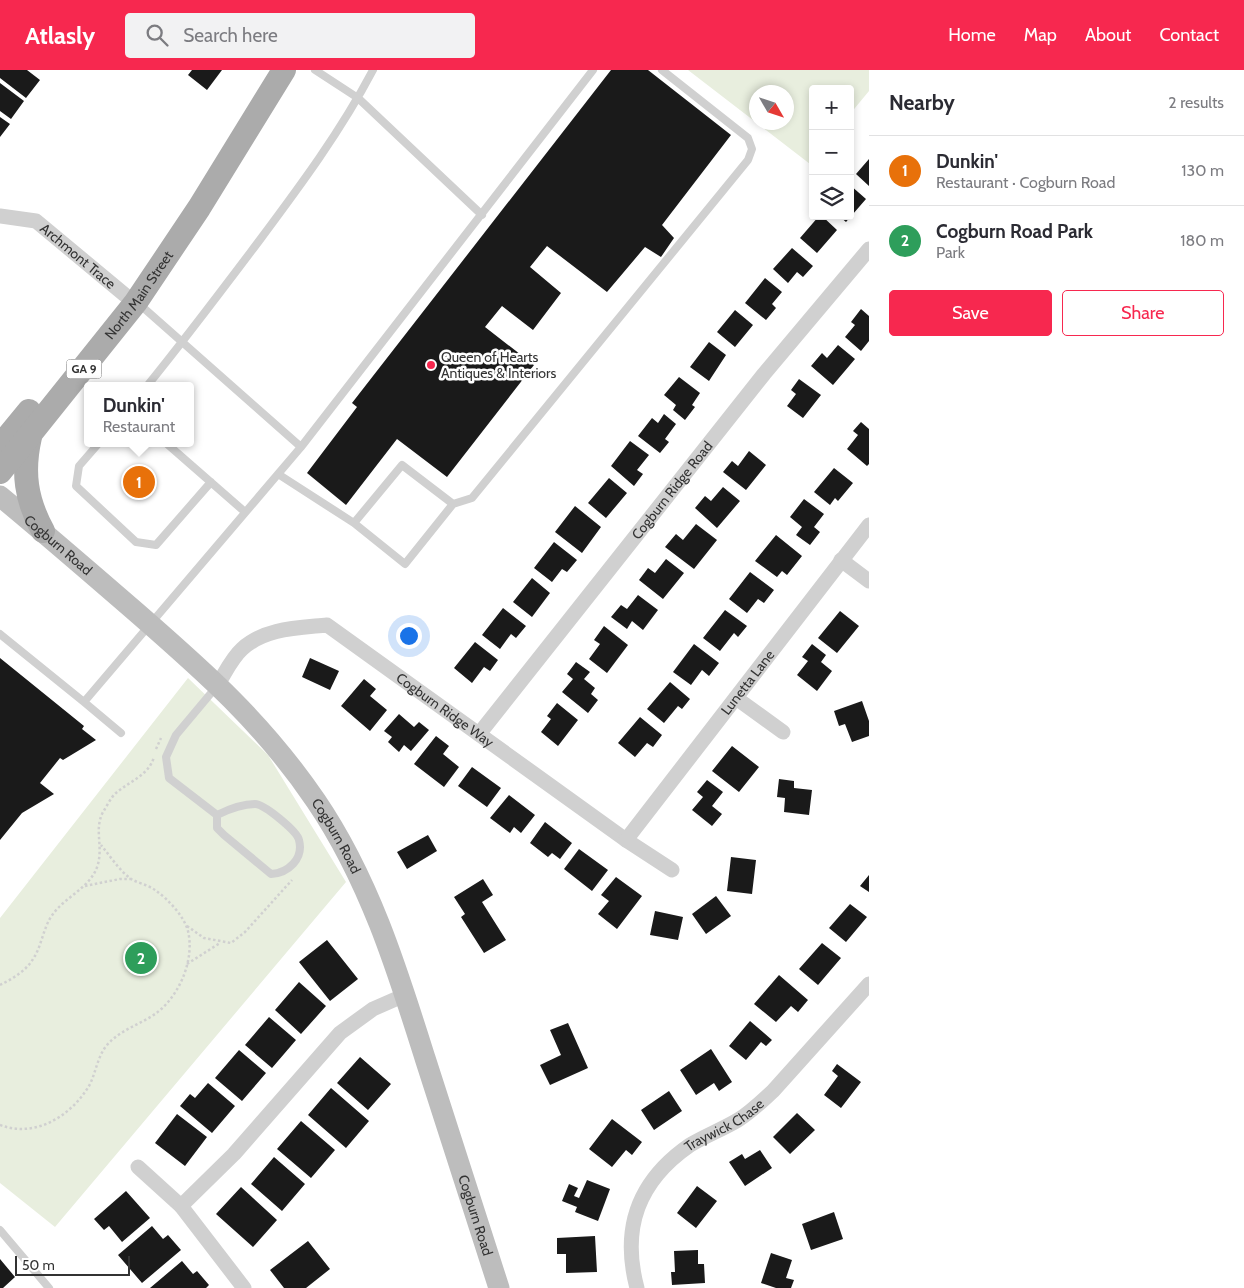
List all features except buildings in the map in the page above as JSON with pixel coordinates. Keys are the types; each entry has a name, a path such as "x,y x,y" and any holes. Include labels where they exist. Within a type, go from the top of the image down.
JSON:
{"main road":[{"name":"North Main Street","path":"0,472 30,435 130,298 199,208 284,70"},
{"name":"North Main Street","path":"0,446 130,298"},
{"path":"30,435 25,468 26,484 34,514 43,531"}],"street":[{"name":"Archmont Trace","path":"0,216 36,221 130,298"},
{"name":"Cogburn Ridge Road","path":"479,734 764,374 869,249"},
{"name":"Cogburn Road","path":"0,496 43,531 218,684 246,712 283,755 317,802 347,852 372,903 405,995 499,1288"},
{"name":"Lunetta Lane","path":"626,840 840,560 869,525"},
{"path":"840,560 869,581"},
{"name":"Cogburn Ridge Way","path":"218,684 242,649 261,637 283,629 327,625 626,840 672,870"},
{"path":"736,698 783,732"},
{"name":"Traywick Chase","path":"637,1288 630,1246 633,1224 639,1201 657,1174 673,1158 692,1144 738,1120 773,1091 869,984"},
{"path":"181,1206 234,1154 340,1033 373,1008 405,995"},
{"path":"138,1167 181,1206 244,1288"}],"lane":[{"path":"315,70 358,98 482,214"},
{"path":"151,382 184,342 314,166 358,98 373,70"},
{"path":"84,702 301,448 593,70"},
{"path":"278,474 354,523 405,564 453,504 472,498 748,160 752,149 748,138 662,70"},
{"path":"130,298 184,342 301,448"},
{"path":"96,447 80,466 76,486 136,542 156,545 211,482"},
{"path":"171,447 245,512"},
{"path":"354,523 402,465 453,504"},
{"path":"0,634 121,733"},
{"path":"217,815 169,778 166,757 176,735 218,684"},
{"path":"257,804 275,815 293,830 299,840 299,854 293,866 282,874 272,874 217,828 217,815 238,806 257,804"},
{"path":"0,1230 49,1288"}],"path":[{"path":"0,1125 25,1131 42,1127 74,1105 89,1086 97,1063 107,1045 121,1032 161,1009 171,998 184,975 188,939 180,915 156,891 132,879 101,843 97,830 103,813 115,794 151,767 158,743 163,735"},
{"path":"0,985 24,970 33,959 52,914 67,899 85,886 98,865 101,843"},
{"path":"185,926 204,938 220,943 230,943 245,932 297,874"},
{"path":"85,886 120,879 132,879"},
{"path":"186,964 220,943"}],"green space":[{"path":"688,70 869,70 869,91 854,109 854,85 809,85 809,163 766,130 794,130 794,85 749,85 749,117"},
{"path":"188,678 268,755 346,882 55,1227 0,1183 0,918"}],"place":[{"name":"Queen of Hearts Antiques & Interiors","path":"431,365"},
{"name":"Dunkin'","path":"139,482"},
{"name":"Cogburn Road Park","path":"141,958"}]}
